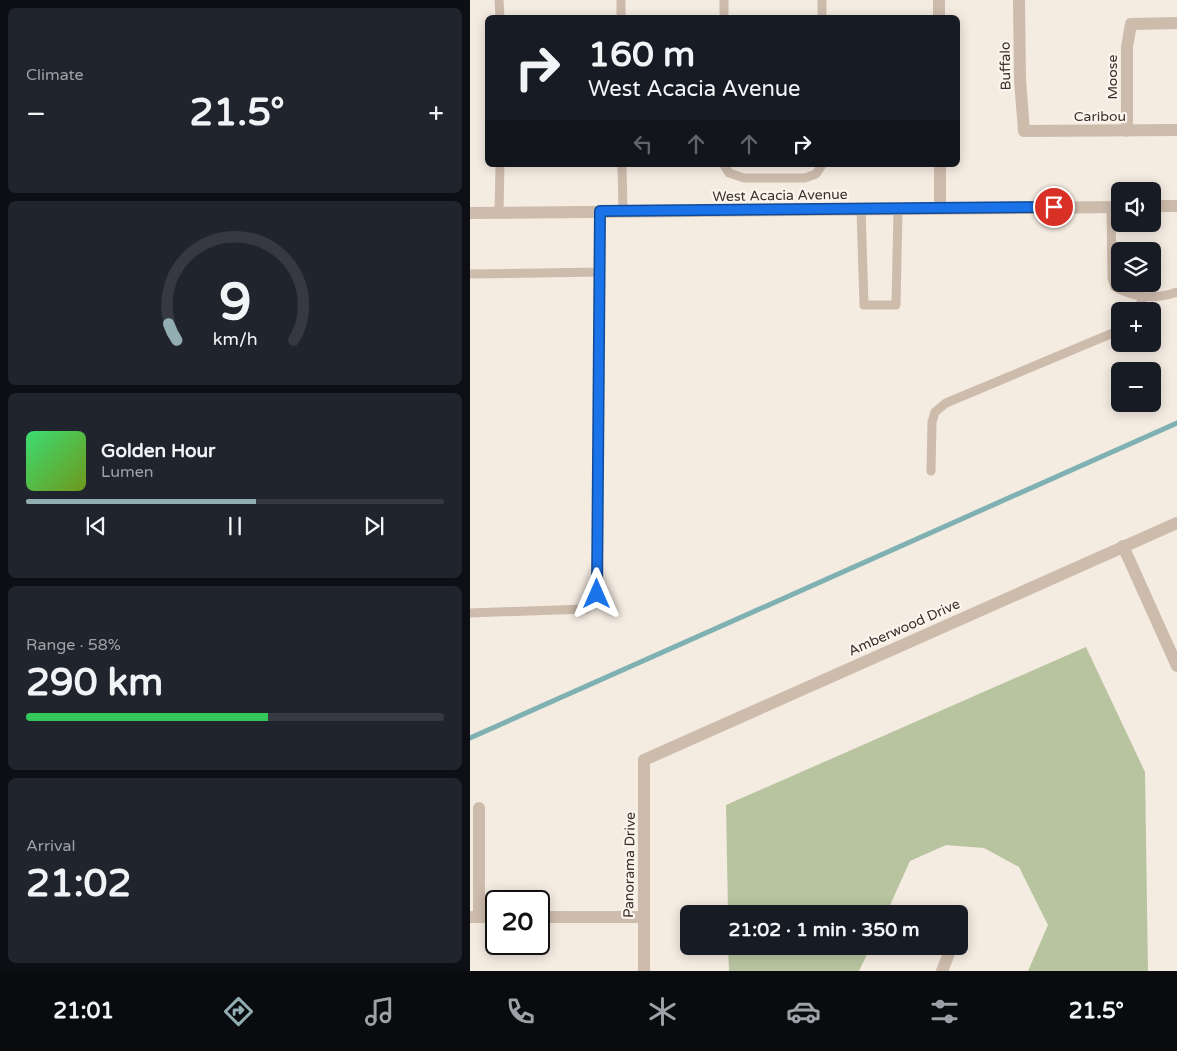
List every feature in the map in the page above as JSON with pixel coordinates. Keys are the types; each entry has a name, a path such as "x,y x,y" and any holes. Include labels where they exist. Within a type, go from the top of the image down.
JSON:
{"street":[{"path":"939,0 939,15"},
{"name":"Buffalo","path":"1019,0 1020,80 1024,131"},
{"name":"Moose","path":"1127,131 1127,47 1131,24 1177,23"},
{"name":"Caribou","path":"1024,131 1177,130"},
{"path":"940,167 940,208"},
{"path":"1161,206 1177,206"},
{"name":"West Acacia Avenue","path":"470,212 1111,207"},
{"name":"Amberwood Drive","path":"644,760 1177,523"},
{"path":"1123,546 1177,666"},
{"name":"Panorama Drive","path":"644,760 644,971"},
{"path":"475,917 479,808"},
{"path":"550,917 643,917"},
{"path":"942,971 948,955"}],"lane":[{"path":"500,0 500,15"},
{"path":"621,0 621,15"},
{"path":"724,0 724,15"},
{"path":"822,0 822,15"},
{"path":"499,212 500,167"},
{"path":"622,167 623,211"},
{"path":"725,167 729,173 744,178 805,178 816,174 821,167"},
{"path":"861,209 864,304 896,305 898,209"},
{"path":"470,613 586,609 594,602 597,594 600,211"},
{"path":"1115,232 1112,278 1115,287 1143,298 1165,296 1177,292"},
{"path":"470,274 600,272"},
{"path":"1141,302 1143,298"},
{"path":"931,471 932,422 936,412 946,403 1111,334"}],"green space":[{"path":"1086,647 1145,772 1148,971 1028,971 1048,925 1019,867 984,848 946,845 910,861 890,905 728,905 726,805"},
{"path":"728,955 867,955 859,971 729,971"}],"waterway":[{"path":"470,738 1177,423"}],"route":[{"path":"597,594 600,211 1054,207"}]}
